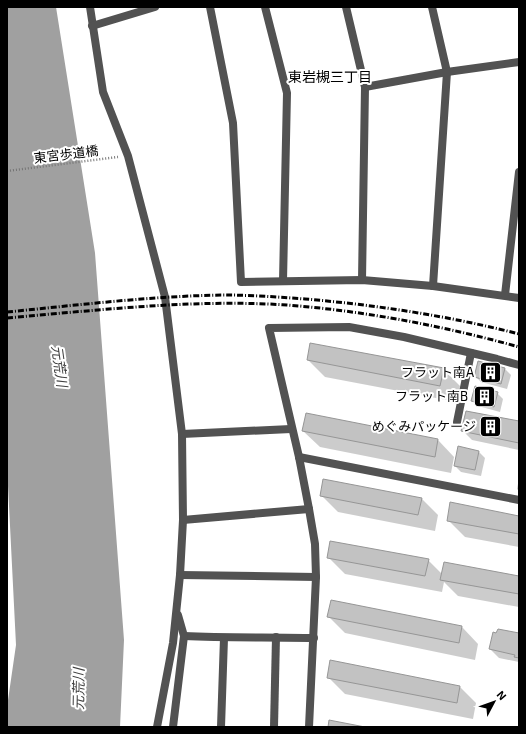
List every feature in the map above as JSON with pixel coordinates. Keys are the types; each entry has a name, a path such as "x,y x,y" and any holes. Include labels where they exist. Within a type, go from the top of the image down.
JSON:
{"street":[{"path":"90,7 103,92 128,156 165,297 182,434 183,520 177,611 173,643 157,727"},
{"path":"92,26 155,7"},
{"path":"210,7 233,123 242,282 362,280 433,286 519,298"},
{"path":"265,7 287,93 283,281"},
{"path":"346,7 365,87 362,280"},
{"path":"432,7 447,72 433,286"},
{"path":"365,87 447,72 519,62"},
{"path":"505,295 519,172"},
{"path":"309,727 316,578 315,544 310,509 299,457 291,429 269,328 348,327 404,337 519,365"},
{"path":"457,422 471,353"},
{"path":"182,434 291,429"},
{"path":"299,457 519,500"},
{"path":"183,520 310,509"},
{"path":"180,575 316,578"},
{"path":"173,727 184,636 177,611"},
{"path":"184,636 224,638 314,638"},
{"path":"274,727 276,637"},
{"path":"221,727 224,638"}],"path":[{"name":"東宮歩道橋","path":"7,172 128,156"}],"water":[{"name":"元荒川","path":"7,7 56,7 95,253 124,640 120,727 7,727 7,707 16,645 7,466"}],"building":[{"path":"310,343 444,368 440,386 307,360"},
{"name":"フラット南A","path":"478,361 505,368 501,384 474,377"},
{"name":"フラット南B","path":"475,386 498,392 494,407 471,401"},
{"name":"めぐみパッケージ","path":"466,411 519,421 519,443 461,431"},
{"path":"306,413 438,439 435,457 302,431"},
{"path":"458,446 479,451 475,470 454,466"},
{"path":"323,479 422,498 418,515 320,496"},
{"path":"450,502 519,516 519,534 447,521"},
{"path":"330,541 429,559 425,576 327,558"},
{"path":"444,562 519,576 519,594 440,580"},
{"path":"331,600 462,626 459,643 327,617"},
{"path":"498,629 519,633 519,658 514,657 515,655 489,649 493,632 496,633"},
{"path":"330,660 460,686 457,703 327,678"},
{"path":"329,720 365,727 328,727"}],"railway":[{"path":"7,312 169,297 224,295 254,296 332,301 386,308 466,322 519,334"},
{"path":"7,318 182,304 217,303 287,305 346,311 404,320 462,332 519,347"}],"place":[{"name":"フラット南A","path":"490,372"},
{"name":"フラット南B","path":"484,396"},
{"name":"めぐみパッケージ","path":"491,426"}],"district":[{"name":"東岩槻三丁目","path":"330,76"}]}
